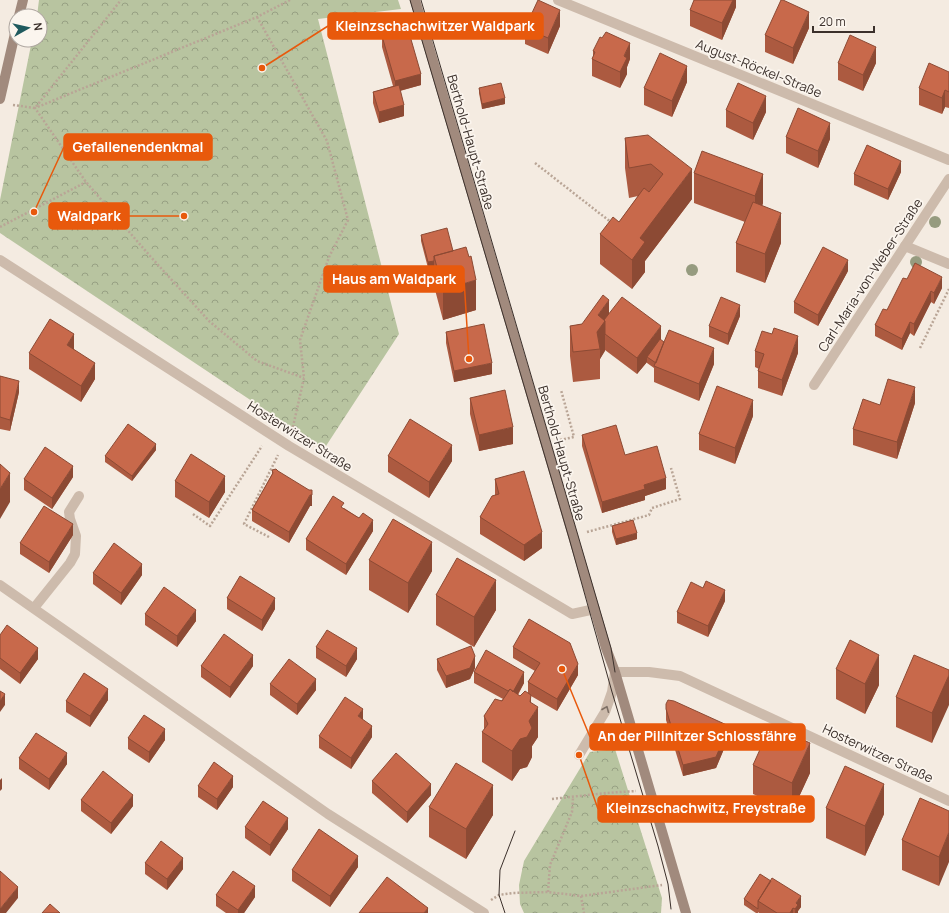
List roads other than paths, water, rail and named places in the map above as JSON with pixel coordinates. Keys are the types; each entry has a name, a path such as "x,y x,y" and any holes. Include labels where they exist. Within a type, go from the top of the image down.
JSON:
{"street":[{"name":"Berthold-Haupt-Straße","path":"415,0 606,648 615,672 686,913"},
{"name":"August-Röckel-Straße","path":"558,0 949,160"},
{"path":"4,102 13,48"},
{"name":"Carl-Maria-von-Weber-Straße","path":"814,385 949,180"},
{"path":"905,246 949,264"},
{"name":"Hosterwitzer Straße","path":"0,260 286,445 572,614 595,609"},
{"path":"34,608 70,563 75,554 76,536 69,512 79,496"},
{"path":"0,585 328,814 478,911"},
{"path":"579,755 605,712 612,692 615,672"},
{"name":"Hosterwitzer Straße","path":"615,672 649,672 680,676 949,801"}],"tram line":[{"path":"410,0 569,538 612,692 658,846 668,884 671,909"},
{"path":"421,0 611,648 615,672"},
{"path":"505,913 499,895 500,870 515,831"}],"place":[{"name":"Kleinzschachwitzer Waldpark","path":"262,68"},
{"name":"Gefallenendenkmal","path":"34,212"},
{"name":"Waldpark","path":"184,216"},
{"name":"Haus am Waldpark","path":"469,359"},
{"name":"An der Pillnitzer Schlossfähre","path":"562,669"},
{"name":"Kleinzschachwitz, Freystraße","path":"579,755"}]}
